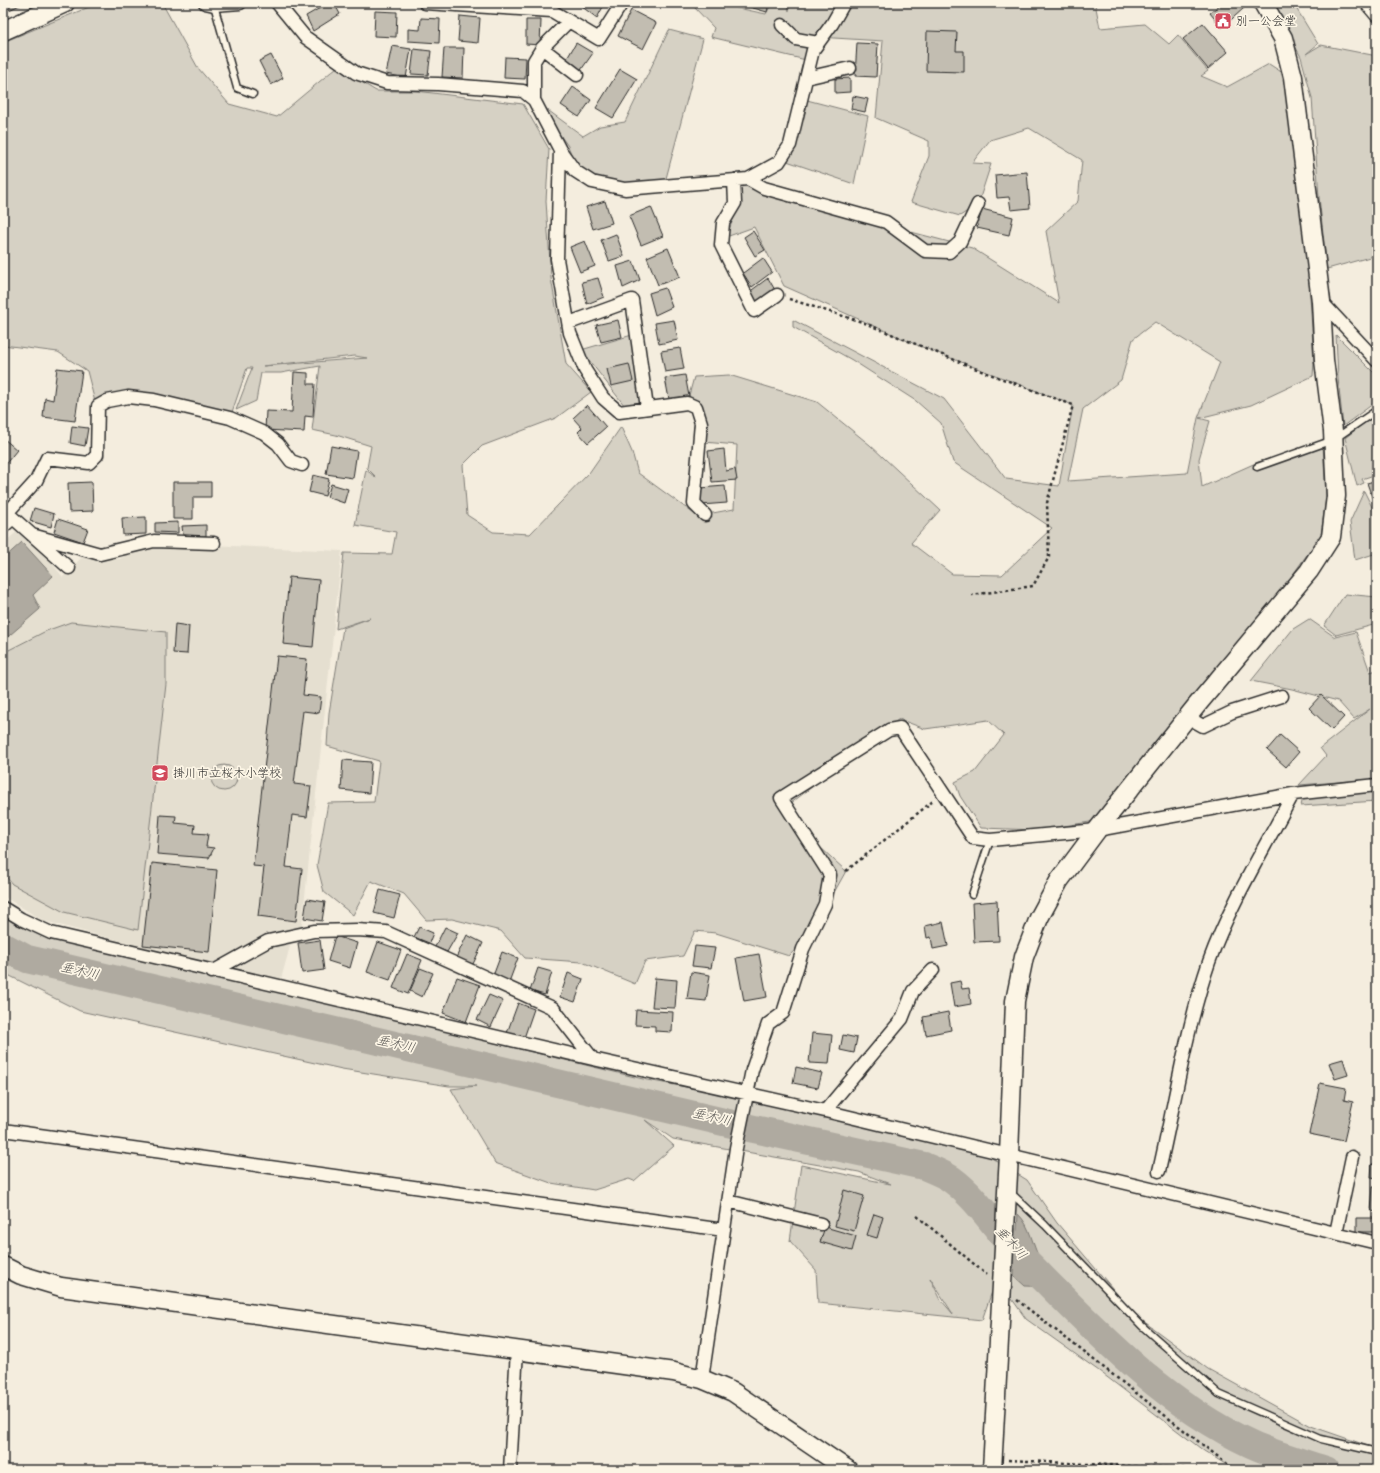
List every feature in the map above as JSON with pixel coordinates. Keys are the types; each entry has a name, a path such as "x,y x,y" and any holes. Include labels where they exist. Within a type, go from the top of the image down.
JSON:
{"street":[{"path":"3,31 65,3"},
{"path":"210,4 240,3"},
{"path":"277,3 305,37 356,73 387,83 438,84 523,91 534,100 560,150 575,171 592,182 625,189 748,179 779,162 790,145 813,50 832,24 844,3"},
{"path":"426,3 552,10 599,39 622,3"},
{"path":"992,1465 1009,1157 1014,1001 1024,957 1039,918 1059,881 1097,830 1187,717 1309,571 1331,537 1336,496 1333,440 1324,360 1321,301 1293,77 1283,38 1263,3"},
{"path":"1366,3 1377,16"},
{"path":"534,100 534,61 542,48 569,21"},
{"path":"782,25 796,39 818,43"},
{"path":"542,48 577,75"},
{"path":"806,78 850,68"},
{"path":"560,150 557,259 570,333 585,370 603,398 619,412 687,404 696,407 701,423 694,504 705,515"},
{"path":"748,179 764,188 886,222 925,251 949,252 960,242 978,204"},
{"path":"734,180 735,203 723,223 721,245 754,311 777,295"},
{"path":"569,323 632,300 647,408"},
{"path":"1321,301 1375,355"},
{"path":"3,527 8,513 36,481 47,458 89,463 97,455 98,406 107,401 128,397 154,400 230,418 264,433 278,444 291,461 302,465"},
{"path":"8,513 69,568"},
{"path":"32,535 100,554 154,541 214,542"},
{"path":"1187,717 1203,726 1232,712 1282,696"},
{"path":"702,1379 736,1148 752,1070 768,1024 784,1013 803,949 825,904 830,875 781,798 889,730 896,728 900,728 973,838 990,840 1097,830 1293,794 1377,785"},
{"path":"1159,1171 1195,1009 1210,961 1235,904 1293,794"},
{"path":"3,908 21,920 51,934 825,1111 1009,1157 1377,1243"},
{"path":"212,972 268,941 314,931 357,930 386,932 553,1008 593,1059"},
{"path":"825,1111 902,1019 913,991 933,970"},
{"path":"3,1130 724,1230"},
{"path":"1336,1233 1352,1157"},
{"path":"728,1201 821,1224"},
{"path":"3,1266 21,1275 61,1286 674,1372 702,1379 733,1392 848,1470"},
{"path":"510,1470 517,1350"}],"lane":[{"path":"210,4 237,88 253,94"},
{"path":"1377,178 1377,186"},
{"path":"1257,467 1333,440 1377,410"},
{"path":"972,895 990,840"},
{"path":"1011,1194 1045,1225 1142,1326 1219,1394 1321,1438 1377,1452"}],"path":[{"path":"777,295 862,322 984,372 1073,406 1047,503 1049,557 1034,586 972,595"},
{"path":"846,871 943,793"},
{"path":"917,1216 1002,1288 1235,1470"},
{"path":"992,1465 1205,1470"}],"shaded area":[{"path":"99,3 162,3 198,68 229,104 277,117 337,67 376,91 416,91 523,104 549,149 546,201 551,278 566,364 591,392 556,418 482,446 463,465 467,515 493,532 530,534 589,473 621,427 632,452 638,473 697,516 734,509 737,445 704,442 687,403 694,377 729,375 817,402 870,445 940,510 911,543 952,574 1002,575 1052,528 953,462 941,423 916,401 852,360 793,327 793,320 944,399 1006,479 1059,486 1073,405 917,345 784,286 754,227 726,237 740,202 739,185 746,182 782,198 972,248 1059,303 1046,231 1078,201 1082,160 1029,128 990,140 972,163 991,164 978,204 960,216 911,202 929,156 929,141 876,118 883,41 801,36 814,44 806,60 711,37 714,28 694,7 695,3 733,3 733,7 766,14 772,3 788,3 789,11 789,3 1095,3 1100,28 1145,24 1169,44 1178,35 1208,71 1201,76 1227,87 1269,64 1286,75 1306,229 1314,363 1313,376 1251,405 1199,418 1210,421 1199,459 1202,487 1258,462 1323,445 1326,497 1321,535 1289,580 1257,619 1248,633 1096,821 1038,830 981,828 960,796 955,782 975,772 1004,735 988,720 925,729 899,719 781,811 846,871 812,932 789,956 716,933 695,931 683,956 645,961 635,984 582,962 525,958 501,931 452,919 426,920 404,894 371,881 353,915 324,892 317,865 328,803 374,802 379,761 327,746 329,713 343,628 370,618 336,629 344,553 392,554 396,532 355,525 366,470 377,478 367,468 371,446 336,435 312,430 320,366 281,373 261,373 256,401 236,410 252,368 247,368 230,418 144,393 114,393 95,402 87,371 58,352 3,345 3,42","holes":["1155,322 1220,362 1198,418 1187,473 1068,481 1083,409 1121,380 1133,339","355,356 367,358 263,366"]},
{"path":"1272,3 1293,3 1318,44 1306,54 1321,45 1377,56 1377,255 1327,269 1319,197 1312,98 1301,57"},
{"path":"669,30 703,39 664,186 616,188 579,174 568,146 534,100 583,136 600,126 625,122"},
{"path":"807,100 868,116 854,184 781,159 790,145"},
{"path":"632,335 642,409 628,410 581,350"},
{"path":"1336,335 1377,376 1377,401 1343,426 1338,378"},
{"path":"1377,413 1377,474 1362,479 1364,483 1357,486 1345,438"},
{"path":"1364,491 1377,517 1377,553 1355,560 1350,522"},
{"name":"掛川市立桜木小学校","path":"22,527 63,577 81,558 119,559 152,544 342,551 301,934 293,935 280,983 44,921 3,896 3,544"},
{"path":"22,542 53,576 33,595 40,609 3,641 3,559"},
{"path":"1345,594 1377,597 1377,624 1336,635 1324,626"},
{"path":"1309,619 1335,637 1356,632 1370,672 1377,670 1377,779 1299,785 1326,756 1320,748 1370,709 1354,719 1338,701 1292,689 1251,681 1293,629"},
{"path":"71,622 166,632 166,684 138,930 64,912 12,884 3,873 3,653 46,631"},
{"path":"224,765 233,769 237,778 233,787 224,791 215,787 211,778 215,769"},
{"path":"1377,788 1377,801 1301,806 1303,797"},
{"path":"3,906 37,927 159,961 647,1080 781,1104 917,1136 990,1157 1027,1180 1057,1223 1135,1315 1208,1369 1311,1426 1377,1449 1377,1470 1235,1470 1204,1451 1099,1371 1026,1319 993,1272 994,1286 982,1320 818,1303 816,1270 790,1241 801,1165 890,1184 859,1172 673,1139 645,1120 674,1146 634,1181 629,1179 594,1190 551,1183 495,1163 451,1089 476,1086 449,1086 342,1069 80,1011 3,972","holes":["930,1278 953,1314 941,1300"]},
{"path":"1018,1214 1029,1230 1038,1255 1044,1266 1054,1278 1082,1305 1075,1310 1053,1287 1025,1286 1014,1276"}],"building":[{"path":"6,3 21,3 22,4 9,10"},
{"path":"318,3 334,3 340,14 313,31 306,16 320,8"},
{"path":"577,3 605,3 597,18"},
{"path":"736,3 769,3 767,12"},
{"name":"別一公会堂","path":"1222,3 1240,3 1244,8 1222,28 1210,13"},
{"path":"631,10 656,23 643,49 618,36"},
{"path":"375,11 397,12 396,37 374,36"},
{"path":"460,16 480,18 478,43 458,41"},
{"path":"421,18 440,19 439,43 408,41 408,29 420,30"},
{"path":"526,20 541,20 540,45 526,44"},
{"path":"1203,23 1228,52 1208,69 1183,39"},
{"path":"927,31 957,32 956,51 964,51 964,72 926,71"},
{"path":"576,43 593,53 581,70 565,62"},
{"path":"857,43 878,44 876,77 855,76"},
{"path":"392,46 411,49 406,78 386,74"},
{"path":"444,48 464,48 463,78 442,77"},
{"path":"414,49 431,51 428,75 411,74"},
{"path":"271,55 283,78 271,85 259,61"},
{"path":"505,57 526,58 525,79 504,78"},
{"path":"620,69 637,79 613,118 596,108"},
{"path":"850,78 850,92 835,93 835,79"},
{"path":"573,87 591,100 579,117 561,105"},
{"path":"853,96 868,99 865,112 851,109"},
{"path":"1027,172 1030,208 1011,210 1009,197 997,198 995,175"},
{"path":"605,201 612,223 593,229 586,207"},
{"path":"651,207 663,236 641,245 629,216"},
{"path":"982,209 1013,217 1009,235 977,228"},
{"path":"753,231 765,250 755,256 744,237"},
{"path":"616,234 624,256 609,261 601,240"},
{"path":"585,241 595,266 580,272 570,247"},
{"path":"668,248 680,277 658,285 647,257"},
{"path":"763,258 772,272 752,287 743,273"},
{"path":"633,261 640,280 623,288 617,266"},
{"path":"598,278 604,297 587,304 582,282"},
{"path":"768,278 775,290 757,303 748,293"},
{"path":"665,288 672,307 655,315 649,293"},
{"path":"618,320 622,337 601,342 596,325"},
{"path":"674,320 678,340 659,344 655,323"},
{"path":"680,348 684,369 665,372 661,351"},
{"path":"629,364 633,381 611,386 607,369"},
{"path":"57,368 82,371 75,421 43,417 45,398 53,400"},
{"path":"294,372 308,373 308,384 315,384 313,417 305,416 304,432 265,430 266,411 292,412"},
{"path":"685,375 689,396 669,399 665,378"},
{"path":"587,405 606,427 588,443 578,432 582,428 573,418"},
{"path":"72,426 88,428 85,446 70,443"},
{"path":"3,438 17,450 3,467"},
{"path":"331,446 357,451 353,478 326,474"},
{"path":"724,449 726,471 735,469 737,480 712,482 708,451"},
{"path":"313,475 329,479 325,496 309,492"},
{"path":"1377,480 1377,511 1367,483"},
{"path":"92,482 93,511 69,512 68,483"},
{"path":"173,482 211,482 211,497 193,497 193,519 173,519"},
{"path":"331,484 348,489 344,503 327,497"},
{"path":"725,486 727,503 701,505 700,488"},
{"path":"34,508 54,514 51,527 30,521"},
{"path":"146,517 146,534 123,535 122,518"},
{"path":"58,519 88,529 83,542 54,532"},
{"path":"178,522 178,533 155,532 155,523"},
{"path":"206,525 206,536 183,535 182,526"},
{"path":"289,577 319,580 313,647 283,644"},
{"path":"175,624 189,626 187,654 173,653"},
{"path":"277,656 307,659 303,695 321,697 319,713 303,711 294,784 311,786 307,817 292,815 286,867 302,869 296,921 258,916 264,867 253,866"},
{"path":"1321,695 1344,717 1332,730 1309,708"},
{"path":"1280,735 1299,752 1286,767 1267,750"},
{"path":"343,760 371,762 369,793 341,790"},
{"path":"160,815 176,816 175,823 195,825 194,833 208,834 206,847 214,848 209,858 157,854"},
{"path":"152,863 217,870 209,952 143,945"},
{"path":"380,890 400,895 394,918 374,913"},
{"path":"307,899 325,902 322,921 304,918"},
{"path":"997,901 999,941 974,942 972,903"},
{"path":"943,922 948,946 933,949 931,937 927,938 925,926"},
{"path":"419,927 433,933 429,943 414,937"},
{"path":"445,927 458,933 447,952 435,947"},
{"path":"467,935 483,943 473,964 456,958"},
{"path":"335,936 357,943 350,968 328,961"},
{"path":"320,940 324,970 302,973 298,943"},
{"path":"378,942 401,950 390,980 367,972"},
{"path":"695,946 715,948 711,968 692,966"},
{"path":"502,952 518,958 509,982 493,976"},
{"path":"407,954 422,960 408,994 393,988"},
{"path":"759,954 767,997 744,1001 736,958"},
{"path":"420,968 433,973 422,997 410,991"},
{"path":"538,968 552,972 545,995 530,991"},
{"path":"691,972 710,975 706,1001 687,999"},
{"path":"568,973 583,979 575,1002 560,997"},
{"path":"457,977 480,985 466,1022 443,1013"},
{"path":"655,978 677,980 675,1008 652,1007"},
{"path":"960,981 962,989 969,988 971,1004 954,1007 950,983"},
{"path":"489,995 503,1001 491,1027 477,1020"},
{"path":"518,1003 534,1009 524,1038 507,1033"},
{"path":"1377,1003 1377,1016 1374,1016"},
{"path":"636,1010 673,1012 672,1032 655,1031 655,1026 635,1025"},
{"path":"948,1012 951,1030 926,1035 923,1017"},
{"path":"812,1033 832,1035 829,1064 809,1063"},
{"path":"843,1035 857,1038 854,1053 840,1050"},
{"path":"1343,1059 1348,1075 1335,1079 1329,1063"},
{"path":"796,1067 822,1073 818,1088 793,1083"},
{"path":"1320,1083 1346,1088 1344,1100 1353,1102 1344,1141 1309,1134"},
{"path":"1372,1164 1377,1164 1377,1178 1371,1177"},
{"path":"1373,1187 1377,1187 1377,1212 1371,1211"},
{"path":"844,1190 864,1196 854,1231 835,1226"},
{"path":"874,1214 883,1217 877,1238 867,1235"},
{"path":"1357,1218 1377,1218 1377,1232 1357,1232"},
{"path":"825,1227 856,1236 852,1251 820,1242"}],"waterway":[{"name":"垂木川","path":"3,946 27,959 745,1127 924,1166 948,1177 961,1187 1023,1258 1075,1310 1129,1361 1187,1407 1218,1427 1251,1444 1279,1455 1326,1470"}],"place":[{"name":"別一公会堂","path":"1223,21"},
{"name":"掛川市立桜木小学校","path":"160,773"}]}
